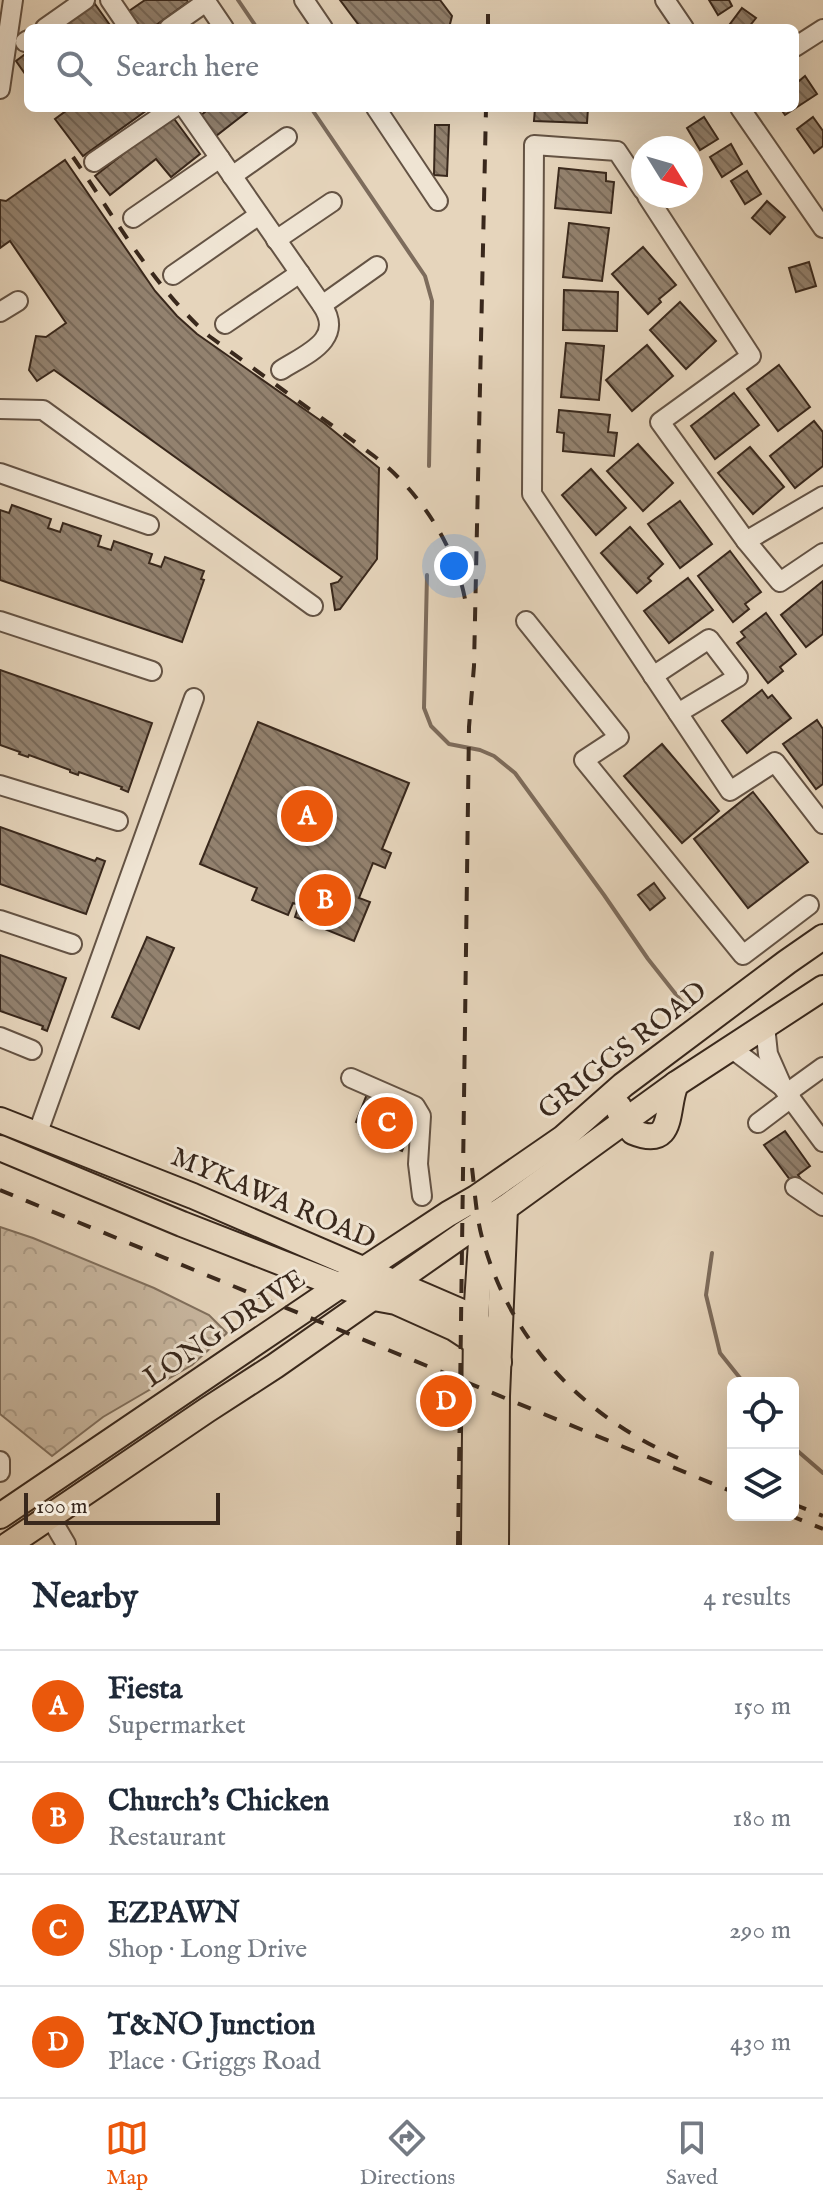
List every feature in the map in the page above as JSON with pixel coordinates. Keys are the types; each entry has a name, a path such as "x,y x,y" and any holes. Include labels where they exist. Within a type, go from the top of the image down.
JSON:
{"main road":[{"name":"GRIGGS ROAD","path":"483,1193 563,1138 623,1085 823,937"},
{"name":"GRIGGS ROAD","path":"483,1222 676,1084 823,988"},
{"path":"623,1085 619,1111 626,1121"},
{"name":"MYKAWA ROAD","path":"0,1120 193,1196 363,1270 384,1291"},
{"name":"MYKAWA ROAD","path":"0,1148 341,1286 384,1291 477,1331"},
{"path":"113,1195 124,1169"},
{"path":"474,1545 477,1331 483,1193"},
{"name":"LONG DRIVE","path":"0,1516 363,1270 483,1193"},
{"path":"182,1224 193,1196"},
{"path":"496,1545 505,1208"},
{"name":"LONG DRIVE","path":"8,1545 483,1222"},
{"path":"477,1331 499,1362"},
{"path":"192,1387 207,1410"},
{"path":"35,1492 50,1517"}],"street":[{"path":"0,89 13,0"},
{"path":"51,24 85,0"},
{"path":"110,0 126,24"},
{"path":"304,0 320,24"},
{"path":"665,0 681,24"},
{"path":"174,24 206,1 221,24"},
{"path":"799,44 823,29"},
{"path":"94,162 180,112"},
{"path":"187,112 322,305 330,322 329,335 319,345 281,370"},
{"path":"379,112 438,201"},
{"path":"743,112 823,227"},
{"path":"232,176 287,137"},
{"path":"631,172 617,151 534,145 532,494 730,791 775,762 823,824"},
{"path":"133,218 220,158"},
{"path":"276,240 332,202"},
{"path":"655,208 751,356 660,422 746,541 780,582 823,553"},
{"path":"173,275 259,215"},
{"path":"322,305 377,266"},
{"path":"225,324 300,273"},
{"path":"0,312 18,301"},
{"path":"0,409 43,410 313,606"},
{"path":"0,473 149,525"},
{"path":"746,541 823,496"},
{"path":"0,621 152,671"},
{"path":"526,621 619,737 584,760 743,955 809,905"},
{"path":"653,676 709,639 738,677 678,713"},
{"path":"37,1135 194,698"},
{"path":"0,785 118,821"},
{"path":"0,920 72,944"},
{"path":"767,938 787,962"},
{"path":"765,1026 768,1054 787,1093 823,1142"},
{"path":"0,1037 32,1050"},
{"path":"731,1048 787,1093"},
{"path":"758,1123 787,1093 823,1067"},
{"path":"351,1078 415,1106 421,1116 418,1164 422,1196"},
{"path":"795,1187 823,1206"},
{"path":"0,1461 0,1472"},
{"path":"50,1517 65,1545"}],"green space":[{"path":"0,1227 154,1288 209,1315 227,1333 192,1365 103,1417 52,1456 0,1414"}],"building":[{"path":"145,0 188,2 158,24 138,24 129,11"},
{"path":"340,0 440,0 452,16 450,24 358,24"},
{"path":"709,0 729,0 732,6 718,15"},
{"path":"95,4 109,24 67,24"},
{"path":"742,8 756,18 751,24 730,24"},
{"path":"24,55 24,72 16,61"},
{"path":"805,76 817,94 799,106 799,81"},
{"path":"65,112 144,112 83,156 55,119"},
{"path":"205,112 247,112 216,136 200,116"},
{"path":"535,112 588,112 587,123 534,121"},
{"path":"172,116 200,154 171,177 156,159 110,195 95,176"},
{"path":"704,117 718,139 703,148 703,136 692,136 687,128"},
{"path":"813,117 823,131 823,146 814,153 797,129"},
{"path":"435,125 449,125 447,176 434,175"},
{"path":"731,144 742,164 722,177 710,157"},
{"path":"65,160 155,291 177,316 197,334 324,423 379,468 377,559 340,609 335,610 331,584 342,577 54,370 37,381 29,370 36,336 46,337 66,323 10,241 0,248 0,200 6,201"},
{"path":"559,168 606,173 606,181 614,182 611,213 555,208"},
{"path":"747,171 761,194 745,204 731,181"},
{"path":"767,201 785,217 770,234 752,218"},
{"path":"569,223 609,228 602,281 563,277"},
{"path":"643,247 676,285 659,299 661,302 648,314 612,274"},
{"path":"809,262 816,286 796,292 789,268"},
{"path":"564,290 618,292 617,331 563,330"},
{"path":"680,302 716,341 686,369 650,330"},
{"path":"566,343 604,346 599,400 561,397"},
{"path":"647,345 673,376 632,411 606,380"},
{"path":"779,365 810,407 778,431 747,389"},
{"path":"734,393 759,425 715,459 691,426"},
{"path":"559,410 610,415 608,432 617,433 614,456 563,451 564,433 557,432"},
{"path":"814,421 823,432 823,466 795,488 770,456"},
{"path":"638,444 673,483 643,511 607,471"},
{"path":"750,447 784,487 753,514 718,473"},
{"path":"591,469 626,508 596,535 562,495"},
{"path":"680,501 712,544 680,568 648,524"},
{"path":"12,505 51,519 48,528 60,532 63,523 101,536 98,546 111,550 114,541 152,554 149,563 161,567 165,557 204,571 201,579 204,580 182,642 0,580 0,510 9,513"},
{"path":"630,527 663,564 648,578 651,581 637,593 601,553"},
{"path":"730,551 761,592 745,604 749,609 733,622 698,576"},
{"path":"688,578 713,610 669,643 644,611"},
{"path":"823,581 823,634 806,647 781,615"},
{"path":"766,613 796,654 780,667 783,671 768,683 737,643 745,637 741,632"},
{"path":"0,670 152,723 128,792 122,787 79,772 78,775 0,745"},
{"path":"762,690 768,698 772,695 791,718 747,753 722,721"},
{"path":"817,720 823,729 823,784 816,789 783,744"},
{"path":"258,722 409,783 382,849 391,853 385,868 373,863 359,898 370,902 354,941 295,917 299,905 293,903 288,915 252,900 257,888 200,864"},
{"path":"662,744 719,811 682,843 624,776"},
{"path":"753,792 808,862 748,908 694,839"},
{"path":"0,827 95,861 97,858 105,861 86,914 0,884"},
{"path":"654,883 665,898 650,910 638,895"},
{"path":"147,937 174,948 139,1029 112,1017"},
{"path":"0,955 66,978 47,1031 42,1029 43,1026 0,1011"},
{"path":"367,1094 417,1115 402,1151 360,1134 364,1125 356,1122"},
{"path":"785,1131 810,1166 798,1175 801,1179 794,1185 764,1145"}],"waterway":[{"path":"238,0 254,24"},
{"path":"314,112 425,276 432,301 429,466"},
{"path":"427,575 424,708 431,726 449,744 494,756 515,773 648,959 689,1011"},
{"path":"712,1253 706,1295 720,1353 739,1377"},
{"path":"795,1449 823,1473"}],"railway":[{"path":"488,0 488,24"},
{"path":"458,1545 469,727 474,666 486,112"},
{"path":"73,157 152,273 209,336 374,456 407,487 436,525 447,546 463,590 467,612"},
{"path":"472,1168 483,1241 512,1312 532,1343 555,1372 611,1420 643,1441 678,1458"},
{"path":"0,1190 727,1490"},
{"path":"799,1506 823,1516"},
{"path":"799,1519 823,1529"}],"place":[{"name":"Fiesta","path":"307,816"},
{"name":"Church's Chicken","path":"325,900"},
{"name":"EZPAWN","path":"387,1123"},
{"name":"T&NO Junction","path":"446,1401"}]}
